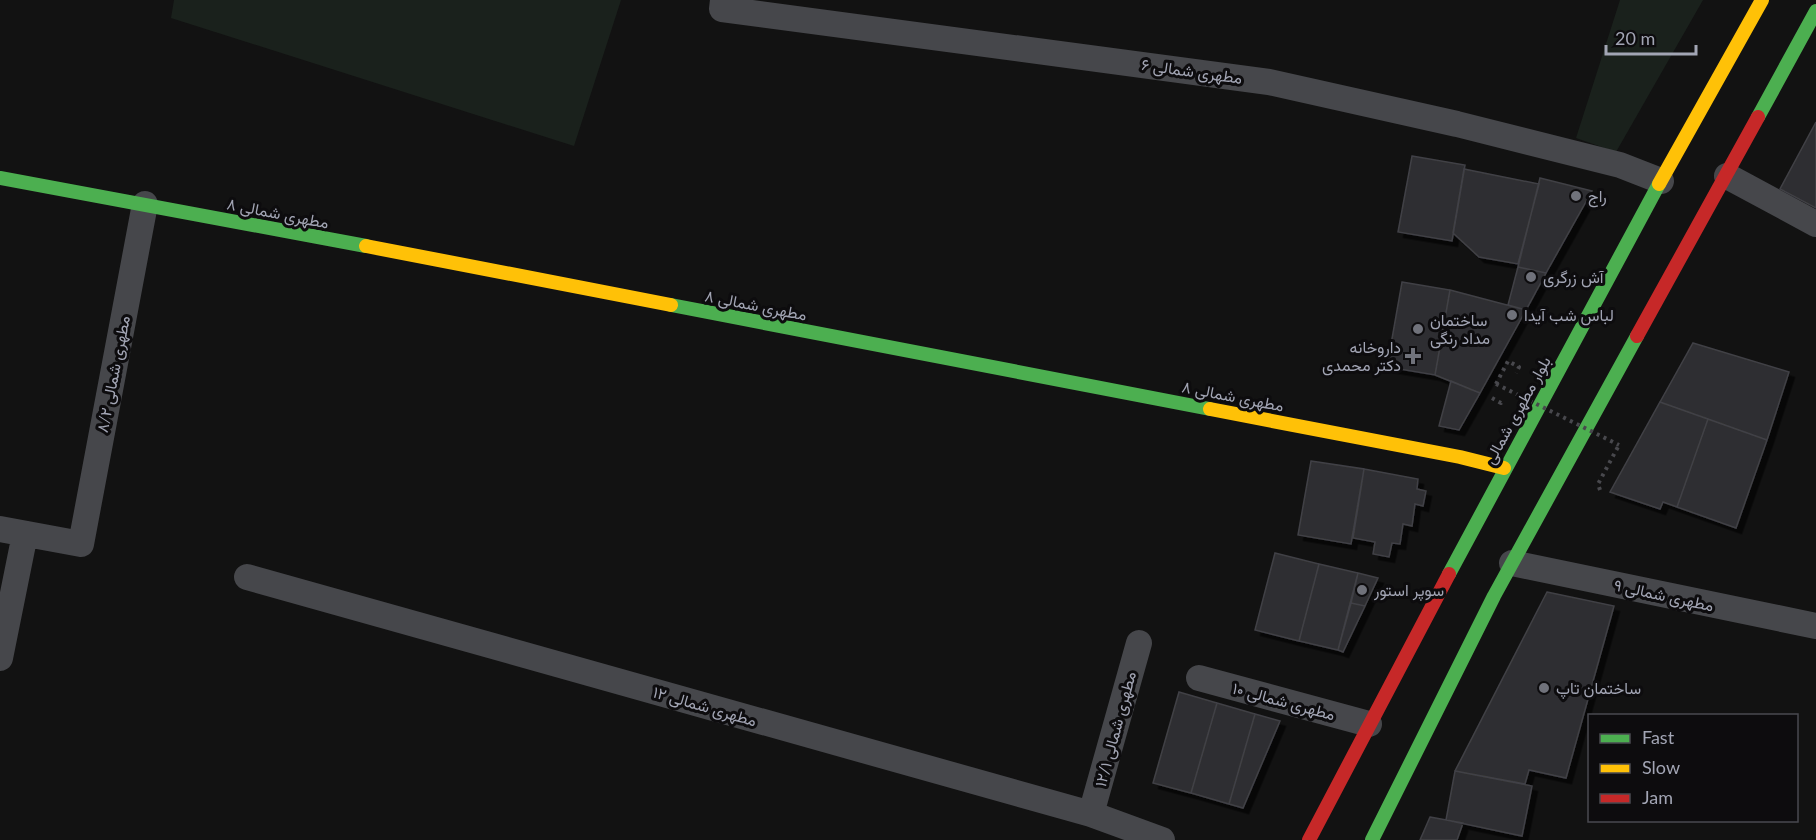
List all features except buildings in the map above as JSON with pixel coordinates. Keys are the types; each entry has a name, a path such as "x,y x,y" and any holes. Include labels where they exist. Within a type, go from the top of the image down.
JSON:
{"main road":[{"name":"بلوار مطهرى شمالى","path":"1309,840 1504,468 1762,0"},
{"path":"1372,840 1512,563 1816,11"},
{"name":"۸ مطهری شمالی","path":"0,178 1460,457 1504,468"}],"street":[{"name":"۶ مطهری شمالی","path":"723,0 722,9 1269,82 1457,124 1620,165 1661,181"},
{"path":"1727,176 1816,224"},
{"name":"۸/۲ مطهری شمالی","path":"25,534 81,544 145,204"},
{"path":"0,529 25,534 0,658"},
{"name":"۹ مطهری شمالی","path":"1512,563 1816,626"},
{"name":"۱۲ مطهری شمالی","path":"247,577 1091,814 1162,840"},
{"name":"۱۲/۱ مطهری شمالی","path":"1091,814 1139,643"},
{"name":"۱۰ مطهری شمالی","path":"1199,678 1369,724"}],"path":[{"path":"1515,376 1519,367 1508,361 1496,384 1619,445 1598,484 1600,490"},
{"path":"1492,398 1501,402 1510,385"}],"shaded area":[{"path":"174,0 621,0 574,146 171,18"},
{"path":"1620,0 1703,0 1616,152 1576,138"}],"traffic: fast":[{"path":"1758,117 1816,11"},
{"path":"0,178 366,246"},
{"path":"1449,574 1659,184"},
{"path":"671,305 1210,409"},
{"path":"1372,840 1494,596 1637,336"}],"traffic: slow":[{"path":"1659,184 1762,0"},
{"path":"366,246 671,305"},
{"path":"1210,409 1460,457 1504,468"}],"traffic: jam":[{"path":"1637,336 1758,117"},
{"path":"1309,840 1449,574"}],"place":[{"name":"راج","path":"1576,196"},
{"name":"آش زرگری","path":"1531,277"},
{"name":"لباس شب آیدا","path":"1512,315"},
{"name":"ساختمان مداد رنگی","path":"1418,329"},
{"name":"داروخانه دکتر محمدى","path":"1413,356"},
{"name":"سوپر استور","path":"1362,590"},
{"name":"ساختمان تاپ","path":"1544,688"}]}
